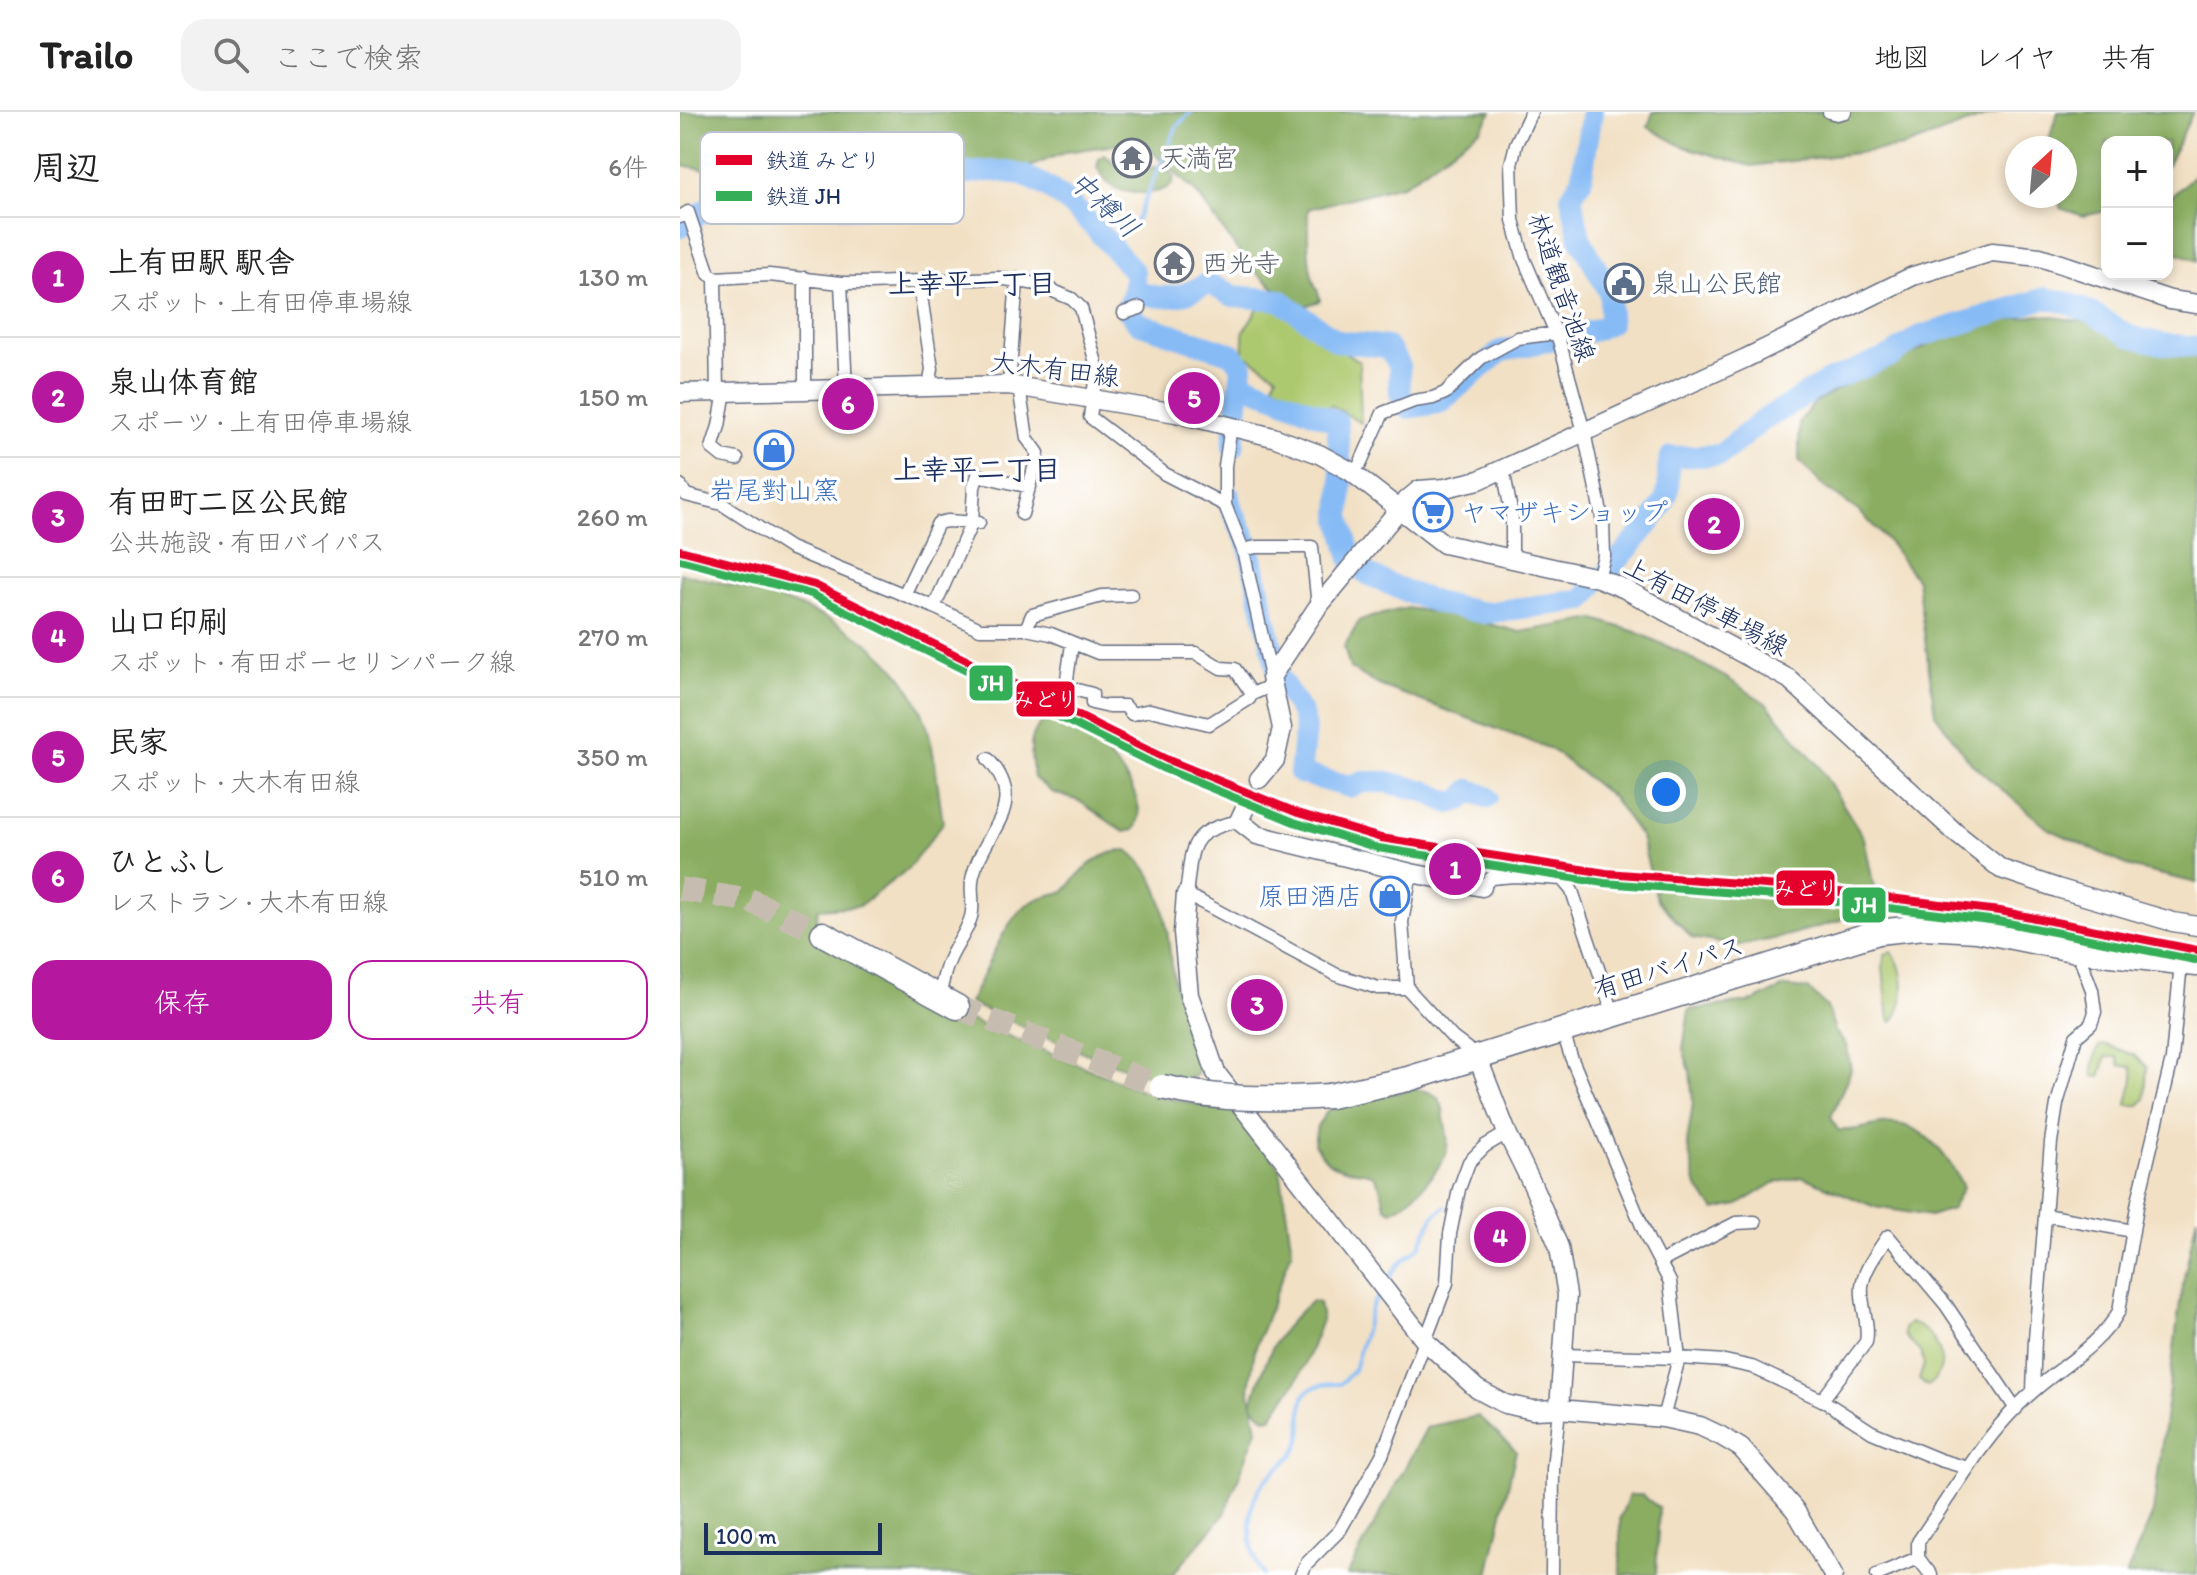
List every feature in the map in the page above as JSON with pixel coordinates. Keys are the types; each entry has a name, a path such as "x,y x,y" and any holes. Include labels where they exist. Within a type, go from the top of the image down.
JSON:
{"highway":[{"name":"有田バイパス","path":"1162,1087 1194,1095 1279,1100 1330,1096 1408,1079 1878,932 1924,927 1977,930 2077,950 2189,963"},
{"path":"823,934 948,1002"}],"main road":[{"path":"1259,779 1275,760 1282,728 1272,681 1318,607 1419,490 1479,480 1746,358 1913,276 1992,252 2040,257 2170,300 2197,304"},
{"name":"大木有田線","path":"680,393 1014,386 1093,398 1273,437 1319,454 1350,471 1399,510"},
{"name":"上有田停車場線","path":"1399,510 1444,544 1598,578 1625,589 1789,679 1957,834 2001,869 2086,897 2197,926"},
{"path":"1242,815 1257,835 1482,887"},
{"path":"1186,894 1183,932 1189,995 1216,1073 1425,1341 1488,1396 1505,1404 1533,1410 1559,1409 1663,1418 1700,1426 1741,1448 1795,1510 1833,1575"},
{"path":"1477,1056 1507,1133 1559,1247 1567,1295 1559,1409"}],"street":[{"name":"林道観音池線","path":"1531,112 1516,144 1511,164 1513,220 1524,259 1557,333 1584,432"},
{"path":"1829,112 1845,112"},
{"path":"684,215 697,234 709,274 715,278 759,275 841,283 919,283 978,277 1017,279 1072,299 1081,308 1097,367 1090,417 1165,474 1225,505"},
{"path":"715,278 721,391 719,426 712,448 722,456 737,459"},
{"path":"805,278 805,390"},
{"path":"1017,279 1014,386 1027,438 1038,453 1022,514"},
{"path":"841,283 846,389"},
{"path":"919,283 931,358 929,386"},
{"path":"1124,313 1140,308"},
{"path":"1360,464 1383,413 1445,393 1481,358 1518,338 1557,333 1584,432 1605,542 1598,578"},
{"path":"1072,644 1066,690 1092,694 1092,703 1105,706 1122,702 1132,714 1150,710 1209,724 1272,681 1248,549 1225,505 1225,466 1231,426"},
{"path":"1503,469 1512,516 1512,560"},
{"path":"934,607 975,522 974,487 978,475 1030,487"},
{"path":"680,485 686,495 722,504 790,548 980,629 1026,629 1051,634 1098,653 1196,653 1221,668 1235,669 1252,694"},
{"path":"904,595 938,523 975,522"},
{"path":"1248,549 1312,547 1318,607"},
{"path":"1026,629 1032,615 1102,596 1131,595"},
{"path":"948,1002 948,963 965,934 972,913 972,877 1005,809 1006,792 1002,775 988,759"},
{"path":"1242,815 1204,831 1196,840 1186,894 1337,975 1378,988 1407,988"},
{"path":"1411,873 1402,922 1407,988 1453,1038 1477,1056"},
{"path":"1482,887 1491,878 1562,879 1572,891 1613,1013"},
{"path":"2033,1391 2051,1142 2061,1085 2076,1037 2091,1024 2095,1012 2092,990 2077,950"},
{"path":"1931,1575 1918,1558 1918,1542 1987,1441 2033,1391 2091,1343 2119,1311 2189,963"},
{"path":"1562,1029 1571,1057 1670,1282 1679,1358 1663,1418"},
{"path":"1293,1575 1303,1570 1340,1530 1382,1455 1447,1283 1450,1234 1459,1189 1469,1162 1485,1146 1507,1133"},
{"path":"2045,1215 2133,1231"},
{"path":"1660,1262 1736,1223 1755,1222"},
{"path":"1822,1400 1866,1342 1868,1333 1862,1286 1888,1236 1946,1305 2016,1409"},
{"path":"1562,1355 1679,1358 1725,1361 1752,1367 1822,1400 1872,1432 1968,1468"},
{"path":"1552,1575 1553,1469 1559,1409"},
{"path":"1877,1575 1918,1558"}],"green space":[{"path":"680,112 1492,112 1481,129 1405,184 1308,209 1309,260 1320,301 1298,308 1249,266 1195,191 1141,141 1066,152 1003,178 964,182 964,132 700,132 700,168 680,165"},
{"path":"1653,112 1998,112 1903,147 1751,166 1682,146 1648,127"},
{"path":"2058,112 2193,112 2173,154 2173,136 2101,136 2101,212 2083,216 2060,208 2077,208 2077,136 2050,136"},
{"path":"1104,155 1127,174 1136,174 1155,166 1165,168 1174,176 1172,185 1150,193 1116,188 1097,168 1099,159"},
{"path":"2197,172 2197,261 2173,251 2173,195"},
{"path":"1260,305 1279,306 1359,362 1361,423 1331,405 1326,410 1273,384 1277,375 1244,354 1243,332"},
{"path":"2040,315 2112,326 2197,349 2197,883 2133,868 2047,828 1971,763 1935,714 1917,580 1887,540 1861,513 1822,485 1799,460 1799,422 1815,402 1873,370 1916,352 1959,326"},
{"path":"680,573 788,602 856,635 884,658 908,686 925,720 934,757 943,823 908,869 859,906 818,909 814,939 962,1017 1153,1095 1234,1112 1280,1168 1292,1251 1255,1349 1249,1388 1252,1403 1273,1347 1298,1313 1312,1301 1319,1303 1322,1320 1296,1382 1271,1417 1265,1418 1253,1406 1257,1430 1224,1515 1172,1575 680,1575"},
{"path":"1406,608 1455,615 1520,632 1595,619 1636,632 1727,678 1767,704 1818,765 1864,838 1875,893 1839,921 1778,938 1739,946 1692,938 1657,900 1641,837 1612,797 1551,749 1379,685 1350,668 1344,647 1360,620"},
{"path":"1047,718 1063,721 1077,729 1119,768 1137,801 1139,816 1134,830 1124,832 1079,801 1052,792 1034,778 1032,738"},
{"path":"1128,850 1143,865 1161,900 1178,998 1198,1043 1197,1074 1186,1080 1168,1080 1112,1063 969,1003 1003,935 1019,911 1036,899 1064,892 1084,869 1099,858"},
{"path":"1891,952 1900,967 1903,987 1900,1006 1892,1022 1889,1019 1883,968 1885,954"},
{"path":"1784,987 1808,989 1827,1007 1835,1031 1847,1047 1851,1070 1831,1117 1838,1130 1896,1124 1921,1134 1950,1163 1963,1187 1952,1209 1930,1216 1875,1207 1803,1177 1774,1183 1738,1205 1715,1210 1697,1187 1687,1143 1693,1103 1690,1071 1683,1049 1689,1010 1754,1001"},
{"path":"2106,1045 2134,1055 2147,1067 2145,1099 2139,1105 2127,1105 2133,1072 2131,1067 2119,1065 2117,1057 2106,1057 2100,1077 2093,1076 2099,1046"},
{"path":"1413,1089 1431,1093 1442,1104 1447,1148 1425,1184 1391,1211 1385,1207 1382,1192 1373,1176 1331,1164 1324,1157 1314,1144 1317,1126 1329,1109"},
{"path":"2197,1216 2197,1575 2126,1575 2153,1513 2182,1287"},
{"path":"1910,1323 1928,1334 1939,1351 1940,1370 1928,1386 1919,1380 1924,1364 1920,1352 1904,1335 1904,1328"},
{"path":"1478,1416 1516,1451 1488,1575 1347,1575 1427,1427"},
{"path":"1629,1495 1642,1495 1659,1508 1656,1575 1620,1575 1620,1518"}],"waterway":[{"path":"1134,226 1177,126 1191,112"},
{"name":"中樽川","path":"1134,290 1171,297 1208,283 1233,296 1280,300 1337,341 1387,347 1399,364 1400,393 1408,408 1439,403 1501,351 1596,330 1610,323 1610,294 1580,238 1571,197 1581,181 1592,112"},
{"name":"中樽川","path":"964,174 1002,171 1030,178 1047,187 1080,213 1134,272 1134,290 1127,309 1138,323 1232,354 1242,366 1233,447"},
{"name":"中樽川","path":"680,227 700,214"},
{"path":"1608,572 1663,504 1668,489 1671,457 1720,455 1762,421 1828,381 1891,356 1918,337 2045,298 2094,314 2129,336 2162,344 2197,347"},
{"path":"1241,382 1337,422 1342,482 1340,516 1352,563 1369,575 1438,603 1484,613 1583,600 1593,586"},
{"path":"1230,497 1230,505 1248,543 1279,677 1302,714 1305,729 1300,773 1349,787 1363,782 1387,782 1425,791 1450,803 1461,800 1470,790 1487,797"},
{"path":"1387,1282 1397,1266 1420,1246 1433,1217 1445,1207"},
{"path":"1263,1575 1253,1553 1250,1528 1250,1515 1258,1491 1296,1450 1302,1427 1304,1396 1310,1389 1340,1384 1354,1370 1372,1306 1381,1293"}],"tunnel":[{"path":"1245,808 1259,779"},
{"path":"680,889 751,901 823,934"},
{"path":"957,1007 1162,1087"}],"rail line":[{"name":"みどり","path":"680,550 815,585 1166,759 1298,813 1381,838 1606,873 1805,888 2000,911 2197,950"},
{"name":"JH","path":"680,560 811,594 1162,768 1294,822 1378,848 1604,883 1804,898 1998,921 2195,960"}],"place":[{"name":"天満宮","path":"1132,158"},
{"name":"西光寺","path":"1174,263"},
{"name":"泉山公民館","path":"1624,283"},
{"name":"民家","path":"1194,398"},
{"name":"ひとふし","path":"848,404"},
{"name":"岩尾對山窯","path":"774,450"},
{"name":"ヤマザキショップ","path":"1433,512"},
{"name":"泉山体育館","path":"1714,524"},
{"name":"上有田駅 駅舎","path":"1455,869"},
{"name":"原田酒店","path":"1390,896"},
{"name":"有田町二区公民館","path":"1257,1005"},
{"name":"山口印刷","path":"1500,1237"}],"district":[{"name":"上幸平一丁目","path":"972,283"},
{"name":"上幸平二丁目","path":"977,469"}]}
